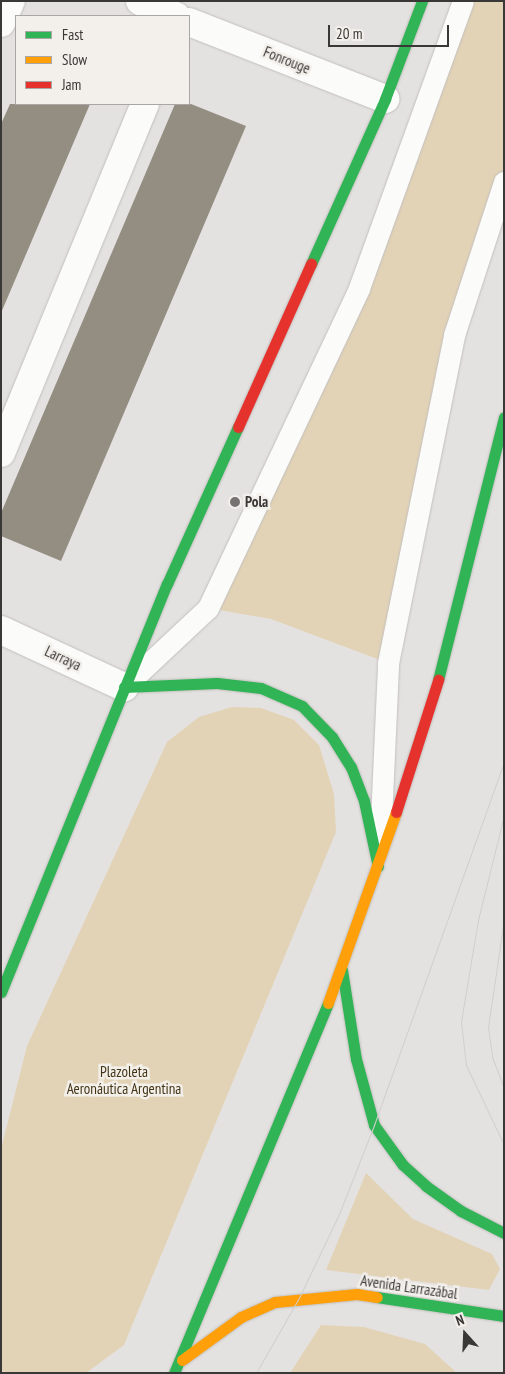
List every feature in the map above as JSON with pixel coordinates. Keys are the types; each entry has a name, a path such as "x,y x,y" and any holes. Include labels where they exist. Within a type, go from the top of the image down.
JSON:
{"main road":[{"path":"1,992 167,584 385,99 422,1"},
{"path":"176,1368 342,970 378,868 438,679 504,417"},
{"path":"124,687 226,684 261,688 302,706 332,736 352,767 364,801 378,868"},
{"path":"342,970 356,1059 374,1125 403,1164 426,1186 461,1211 504,1233"},
{"name":"Avenida Larrazábal","path":"164,1373 176,1368 240,1316 275,1302 299,1298 357,1294 504,1316"}],"street":[{"path":"1,23 11,1"},
{"path":"140,1 174,15"},
{"path":"181,15 187,1"},
{"name":"Fonrouge","path":"190,22 385,99"},
{"path":"1,453 145,105"},
{"name":"Larraya","path":"1,630 124,687"}],"lane":[{"path":"124,687 208,608 358,288 463,1"},
{"path":"378,868 388,663 454,335 504,182"}],"green space":[{"path":"463,1 504,1 504,182 454,335 388,663 271,619 208,608 359,288"},
{"name":"Plazoleta Aeronáutica Argentina","path":"232,707 261,708 294,720 319,745 334,794 336,832 124,1345 86,1373 6,1373 1,1370 1,1149 27,1046 167,742 199,717"},
{"path":"366,1173 413,1219 492,1254 500,1269 489,1290 326,1270"},
{"path":"321,1325 364,1327 425,1344 457,1373 290,1373"}],"building":[{"path":"10,104 90,105 1,313 1,124"},
{"path":"191,104 246,126 61,561 1,536 1,513 175,105"}],"tram line":[{"path":"256,1373 299,1298 339,1214 374,1125 504,761"},
{"path":"504,815 478,920 461,1022 466,1065 504,1145"},
{"path":"504,919 488,1027 492,1057 504,1089"}],"traffic: fast":[{"path":"311,264 385,99 422,1"},
{"path":"438,680 504,417"},
{"path":"1,992 167,584 238,427"},
{"path":"124,687 217,683 261,688 302,706 332,737 351,767 364,801 378,867"},
{"path":"342,970 356,1059 374,1125 403,1165 426,1186 461,1211 504,1233"},
{"path":"174,1373 328,1003"},
{"path":"377,1297 504,1316"}],"traffic: slow":[{"path":"328,1003 396,812"},
{"path":"182,1360 241,1317 275,1302 357,1294 377,1297"}],"traffic: jam":[{"path":"238,427 311,264"},
{"path":"396,812 438,680"}],"place":[{"name":"Pola","path":"235,502"}]}
